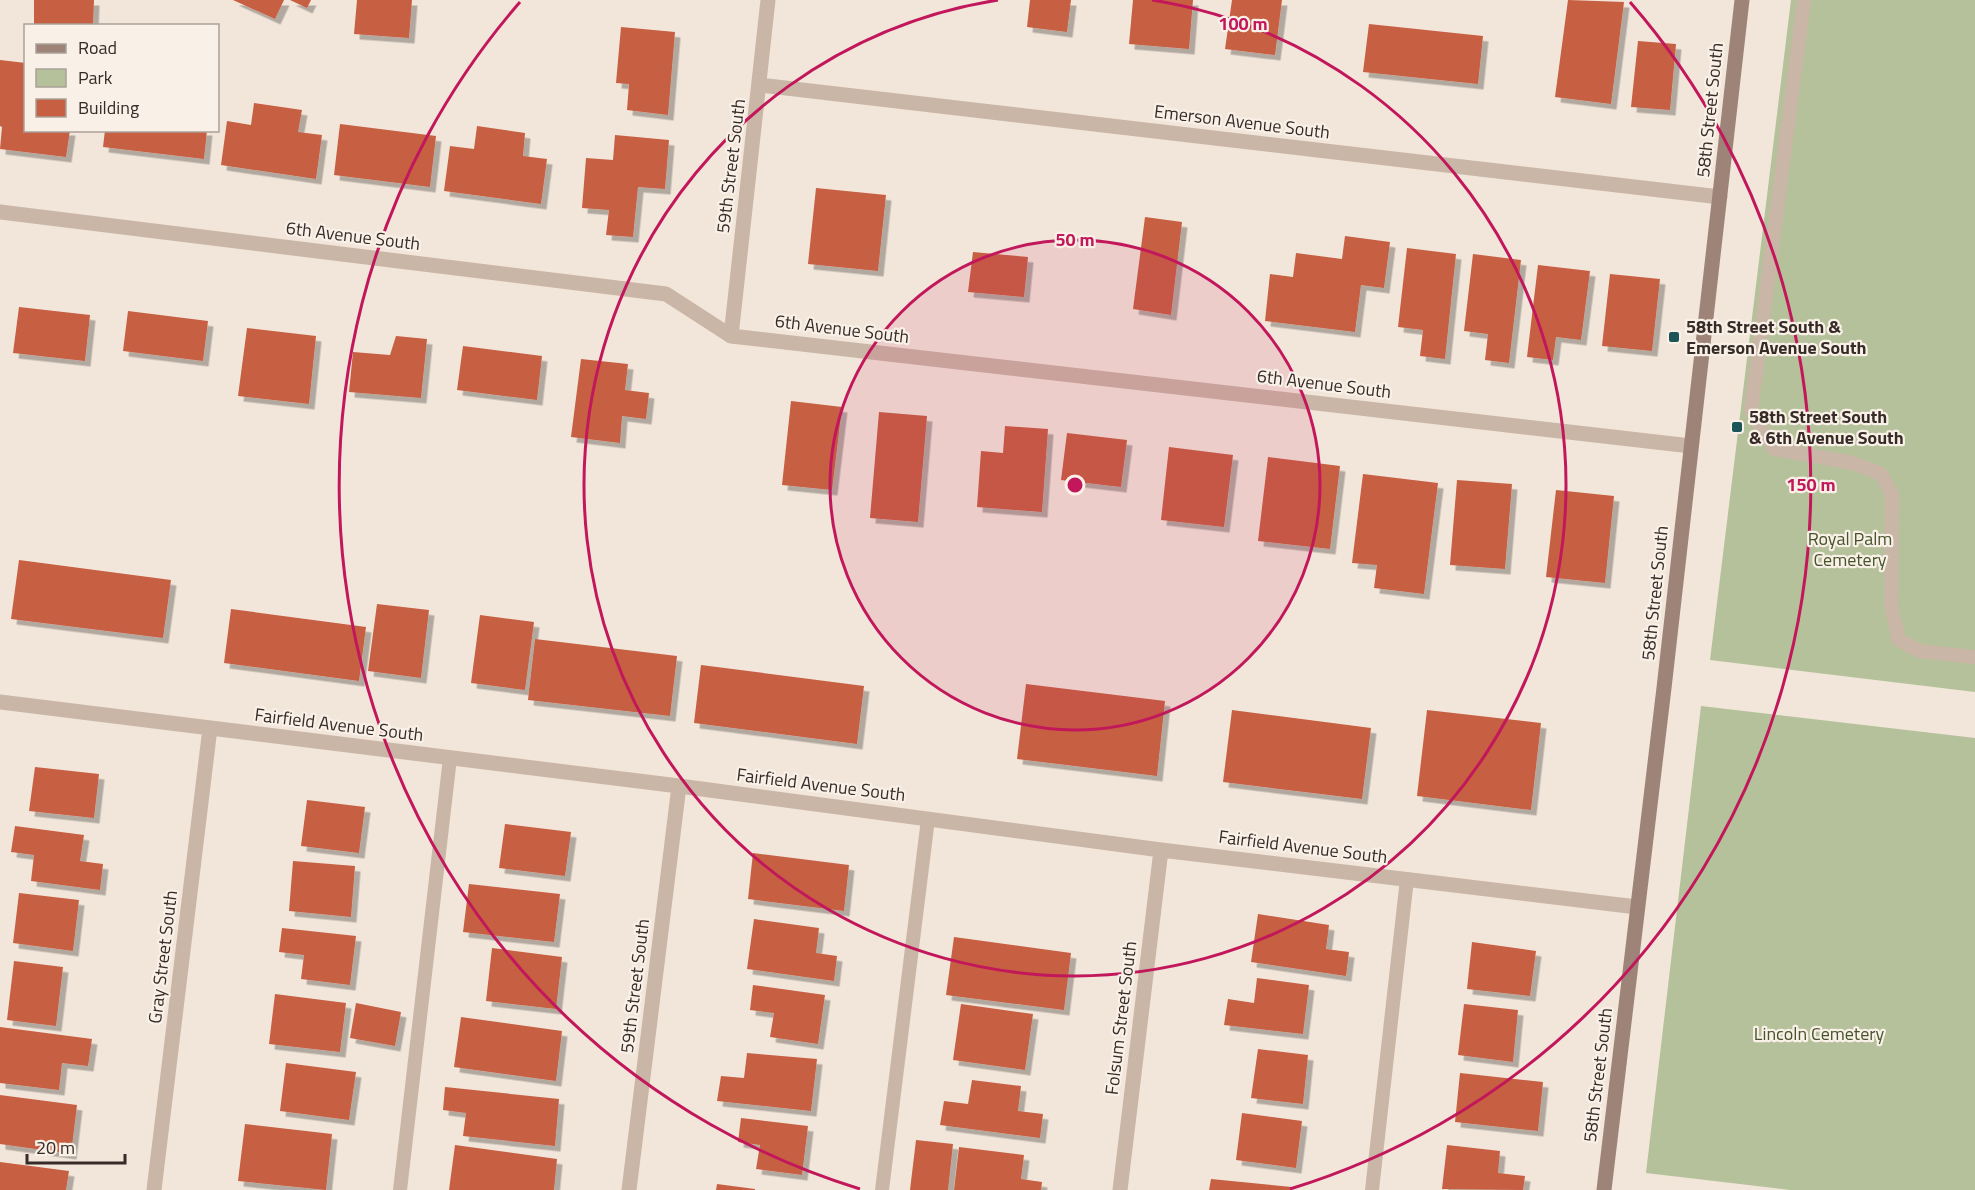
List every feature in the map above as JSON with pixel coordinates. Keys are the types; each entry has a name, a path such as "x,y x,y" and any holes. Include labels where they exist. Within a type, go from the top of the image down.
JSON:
{"street":[{"name":"59th Street South","path":"730,336 768,0"},
{"name":"58th Street South","path":"1604,1190 1742,0"},
{"name":"Emerson Avenue South","path":"760,85 1720,197"},
{"name":"6th Avenue South","path":"0,212 666,294 730,336 1691,446"},
{"name":"Fairfield Avenue South","path":"0,702 679,786 1161,850 1637,907"},
{"name":"Gray Street South","path":"154,1190 210,728"},
{"name":"59th Street South","path":"629,1190 679,786"},
{"name":"Folsum Street South","path":"1120,1190 1161,850"}],"lane":[{"path":"1804,0 1751,411 1774,449 1853,463 1881,474 1892,495 1891,606 1899,640 1919,651 1975,657"},
{"path":"400,1190 450,758"},
{"path":"882,1190 928,819"},
{"path":"1372,1190 1407,879"}],"green space":[{"name":"Royal Palm Cemetery","path":"1791,0 1975,0 1975,692 1710,660"},
{"name":"Lincoln Cemetery","path":"1701,706 1975,738 1975,1190 1790,1190 1646,1173"}],"building":[{"path":"34,0 94,0 93,24 34,24"},
{"path":"233,0 284,0 275,19"},
{"path":"290,0 311,0 307,8"},
{"path":"357,0 412,0 409,38 354,34"},
{"path":"1030,0 1071,0 1067,32 1027,27"},
{"path":"1133,0 1193,0 1189,49 1129,44"},
{"path":"1232,0 1282,0 1275,55 1225,49"},
{"path":"1568,0 1624,2 1611,104 1555,97"},
{"path":"1369,24 1483,36 1478,84 1363,72"},
{"path":"621,27 675,32 668,115 627,110 629,84 616,83"},
{"path":"1638,41 1676,44 1670,110 1631,107"},
{"path":"0,60 24,63 24,132 70,132 66,157 0,149 2,127 0,126"},
{"path":"254,103 302,110 298,132 322,135 316,179 221,165 227,121 251,125"},
{"path":"340,124 436,136 430,187 334,175"},
{"path":"477,126 525,133 523,156 547,159 541,204 444,191 450,146 474,149"},
{"path":"105,132 207,132 204,159 103,147"},
{"path":"615,135 669,140 665,189 638,187 633,237 606,235 609,210 582,208 586,158 613,160"},
{"path":"816,188 886,195 878,271 808,264"},
{"path":"1145,217 1182,222 1171,315 1133,309"},
{"path":"1345,236 1390,242 1384,288 1361,285 1355,332 1265,321 1270,274 1293,277 1296,253 1342,259"},
{"path":"1407,248 1456,254 1445,359 1420,356 1423,330 1398,327"},
{"path":"973,252 1028,257 1024,297 968,292"},
{"path":"1473,254 1521,260 1509,363 1485,360 1488,334 1464,331"},
{"path":"1538,265 1590,271 1581,340 1556,337 1553,360 1527,357"},
{"path":"1610,274 1660,279 1652,351 1602,346"},
{"path":"19,307 90,315 85,361 13,353"},
{"path":"128,311 208,321 203,361 123,351"},
{"path":"247,328 316,336 309,404 238,396"},
{"path":"396,336 427,339 421,398 349,392 353,352 390,355"},
{"path":"463,346 542,356 537,400 457,390"},
{"path":"581,359 628,364 625,390 649,393 646,419 622,416 620,443 571,437"},
{"path":"791,401 842,407 832,490 782,485"},
{"path":"879,412 927,416 918,522 870,518"},
{"path":"1005,426 1048,429 1042,512 977,507 981,451 1003,453"},
{"path":"1067,433 1127,440 1121,487 1061,480"},
{"path":"1169,447 1233,455 1224,527 1161,520"},
{"path":"1268,457 1340,466 1330,549 1258,541"},
{"path":"1363,474 1438,483 1424,594 1374,588 1377,565 1352,563"},
{"path":"1457,480 1512,484 1505,569 1450,565"},
{"path":"1556,490 1614,496 1605,583 1546,577"},
{"path":"19,560 171,580 163,638 11,619"},
{"path":"377,604 429,610 421,678 368,671"},
{"path":"231,609 366,627 359,681 224,663"},
{"path":"480,615 534,622 525,690 471,683"},
{"path":"535,639 677,656 670,716 528,700"},
{"path":"701,665 864,686 857,744 694,723"},
{"path":"1026,684 1165,701 1157,776 1017,759"},
{"path":"1232,710 1371,728 1362,799 1223,782"},
{"path":"1427,710 1541,723 1531,810 1417,796"},
{"path":"35,767 99,774 94,818 29,811"},
{"path":"307,800 365,807 359,853 301,846"},
{"path":"505,824 571,832 565,876 499,868"},
{"path":"15,826 84,835 80,861 103,864 100,890 31,881 34,855 11,852"},
{"path":"753,853 849,865 844,911 748,899"},
{"path":"293,861 355,866 351,917 289,911"},
{"path":"469,884 560,894 554,942 463,932"},
{"path":"19,893 79,900 73,951 13,943"},
{"path":"1258,914 1329,925 1326,949 1349,952 1346,976 1251,962"},
{"path":"754,919 819,928 816,953 837,956 834,981 747,969"},
{"path":"282,928 356,936 350,985 301,979 304,955 279,952"},
{"path":"954,937 1071,953 1064,1010 946,995"},
{"path":"1472,942 1536,951 1530,996 1467,989"},
{"path":"492,948 562,957 556,1009 486,1001"},
{"path":"14,961 63,967 56,1026 7,1020"},
{"path":"1257,978 1309,985 1303,1034 1224,1025 1228,999 1254,1003"},
{"path":"753,985 825,995 818,1044 770,1037 774,1013 750,1010"},
{"path":"275,994 346,1003 340,1052 269,1044"},
{"path":"356,1003 401,1012 395,1046 350,1038"},
{"path":"961,1004 1033,1014 1025,1070 953,1060"},
{"path":"1464,1004 1518,1010 1513,1062 1458,1055"},
{"path":"461,1017 562,1031 556,1081 454,1067"},
{"path":"0,1027 92,1039 88,1066 62,1063 59,1090 0,1083"},
{"path":"1258,1049 1308,1055 1303,1104 1251,1098"},
{"path":"747,1053 817,1059 811,1111 717,1101 721,1076 744,1078"},
{"path":"286,1063 356,1072 349,1120 280,1111"},
{"path":"1460,1073 1543,1082 1538,1131 1455,1122"},
{"path":"972,1080 1021,1086 1018,1111 1043,1114 1040,1138 940,1125 944,1101 968,1104"},
{"path":"445,1087 559,1099 555,1146 463,1136 466,1113 443,1110"},
{"path":"0,1095 77,1105 71,1154 0,1144"},
{"path":"1242,1113 1302,1121 1296,1168 1236,1160"},
{"path":"741,1118 808,1126 802,1175 756,1169 760,1145 738,1142"},
{"path":"245,1124 332,1134 326,1190 238,1181"},
{"path":"916,1140 953,1144 948,1190 910,1190"},
{"path":"455,1145 557,1159 554,1190 449,1190"},
{"path":"1447,1145 1500,1151 1498,1173 1525,1176 1523,1190 1442,1189"},
{"path":"959,1147 1024,1155 1021,1179 1042,1182 1041,1190 954,1190"},
{"path":"0,1162 69,1171 66,1190 0,1190"},
{"path":"1211,1179 1292,1187 1291,1190 1209,1190"},
{"path":"717,1184 755,1189 755,1190 716,1190"}],"place":[{"name":"58th Street South & Emerson Avenue South","path":"1674,337"},
{"name":"58th Street South & 6th Avenue South","path":"1737,427"}]}
